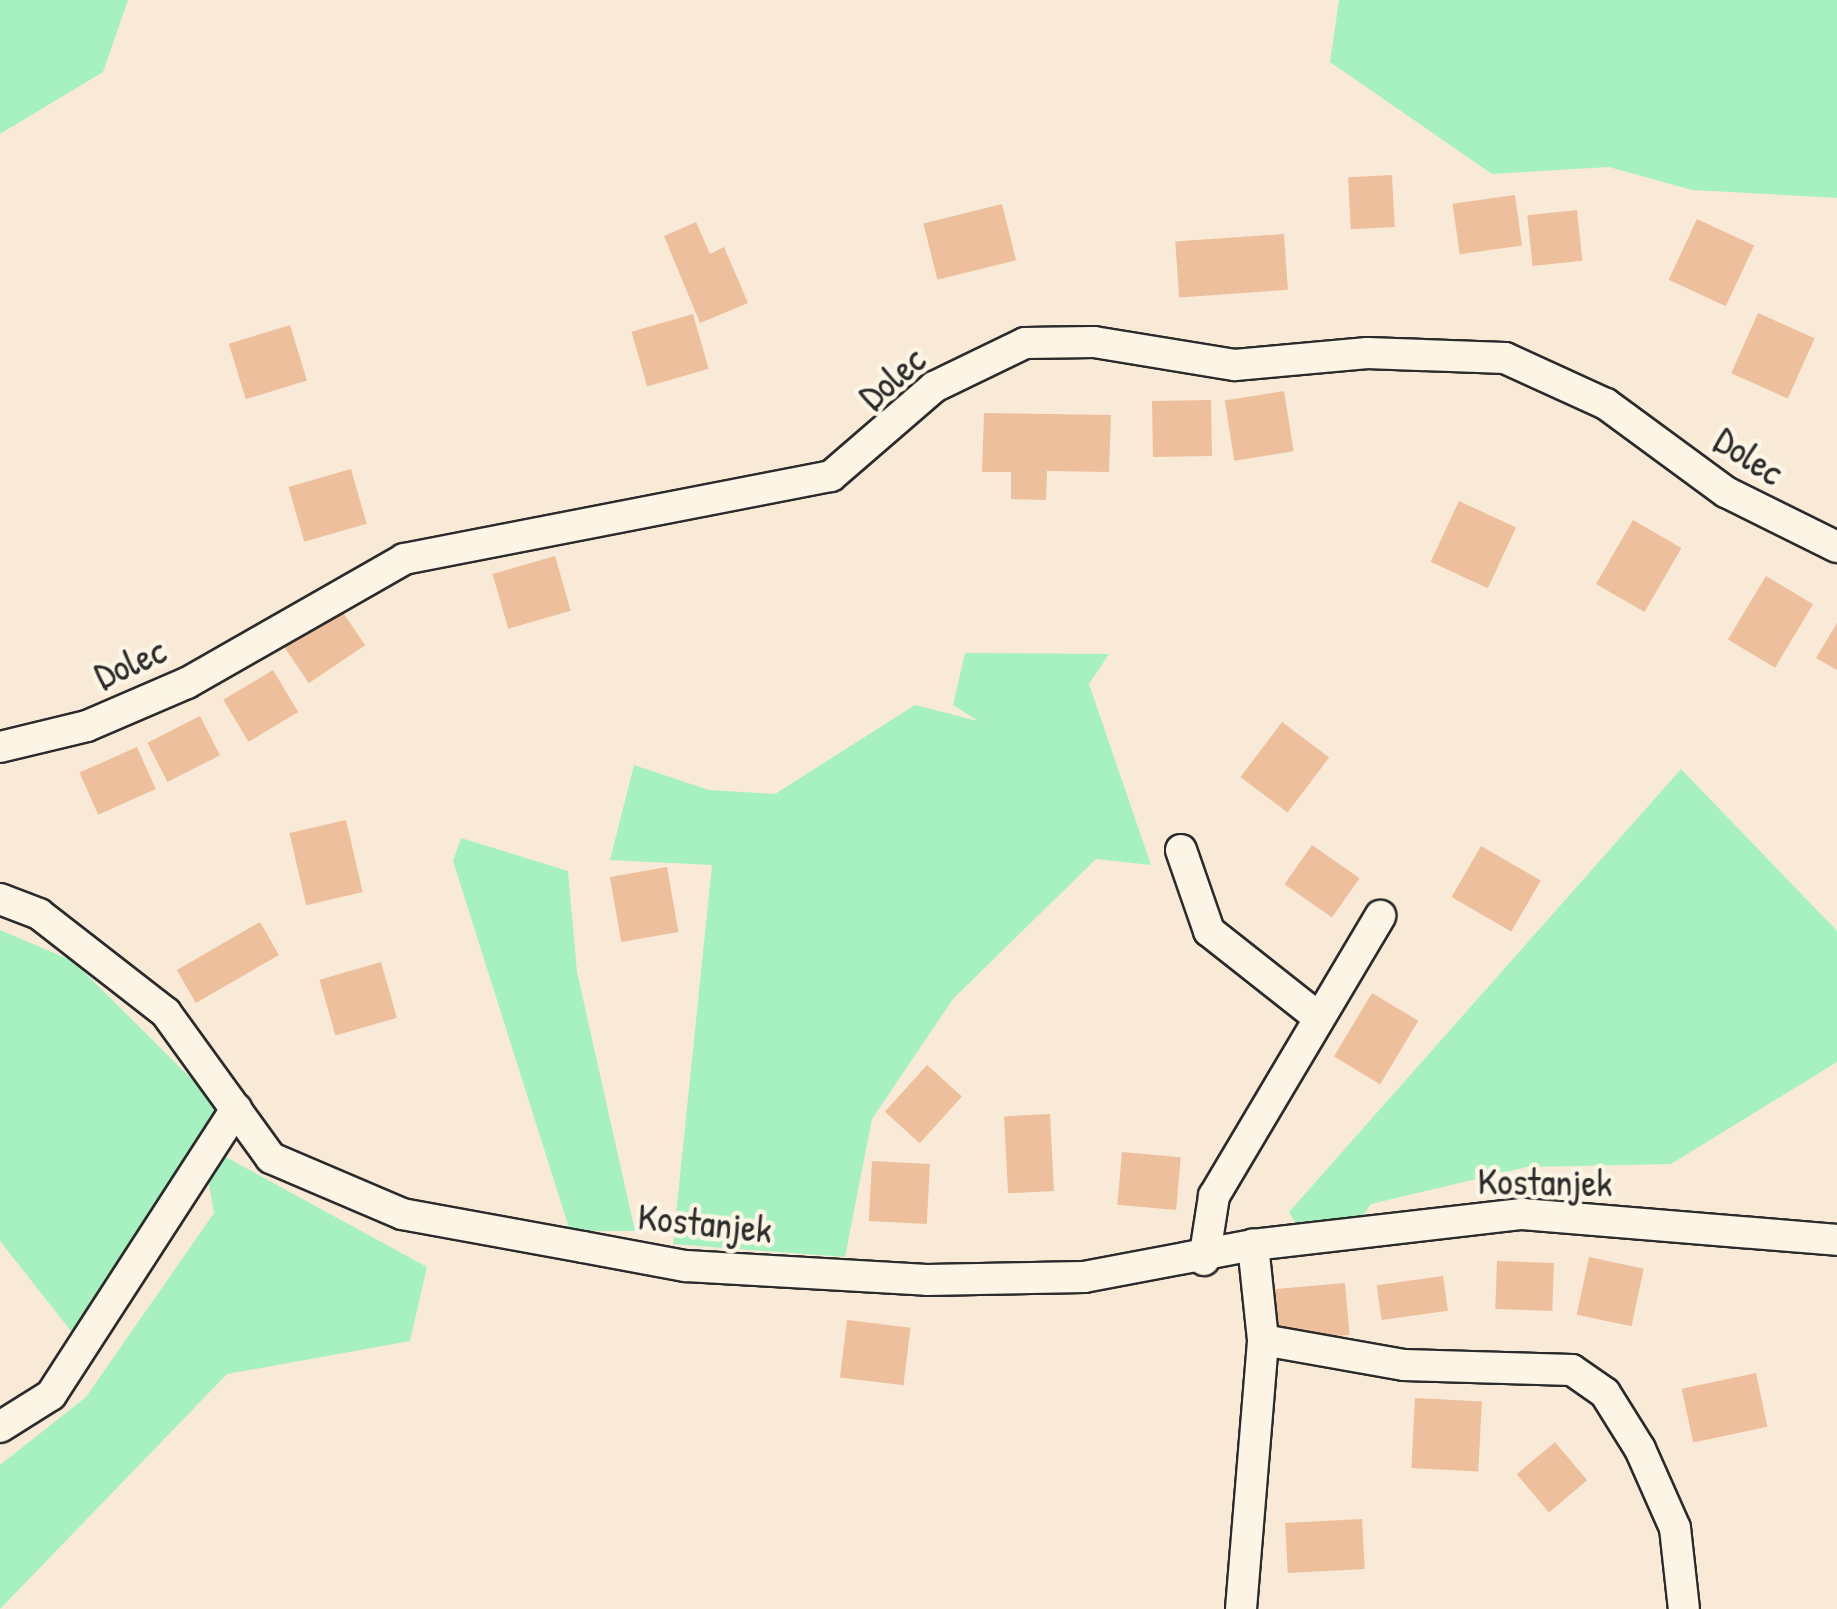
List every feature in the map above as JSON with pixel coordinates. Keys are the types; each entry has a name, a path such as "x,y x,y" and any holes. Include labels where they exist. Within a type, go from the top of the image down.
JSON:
{"street":[{"name":"Dolec","path":"0,747 86,726 186,682 404,560 832,476 934,387 1026,343 1094,342 1235,364 1385,352 1505,358 1606,404 1726,492 1837,546"},
{"path":"1181,850 1208,930 1319,1018"},
{"name":"Kostanjek","path":"0,899 39,914 118,968 166,1012 271,1158 402,1214 686,1266 927,1280 1084,1277 1204,1260 1253,1245 1522,1214 1837,1240"},
{"path":"1204,1260 1214,1196 1380,916"},
{"path":"0,1427 51,1396 236,1110"},
{"path":"1242,1609 1263,1340 1253,1245"},
{"path":"1263,1340 1404,1365 1572,1370 1605,1394 1640,1449 1674,1528 1684,1609"}],"green space":[{"path":"0,0 128,0 103,72 0,134"},
{"path":"1339,0 1837,0 1837,198 1692,190 1609,167 1492,174 1330,62"},
{"path":"965,653 1109,654 1089,684 1151,865 1096,859 953,999 872,1119 845,1257 673,1244 712,865 610,860 634,765 709,790 775,794 915,705 978,721 953,705"},
{"path":"1681,769 1837,931 1837,1062 1671,1164 1527,1167 1371,1204 1363,1216 1296,1224 1289,1212"},
{"path":"461,838 568,871 577,972 635,1231 570,1231 453,861"},
{"path":"0,930 73,961 220,1107 78,1340 0,1241"},
{"path":"202,1144 427,1267 410,1341 227,1374 0,1609 0,1465 86,1397 214,1213"}],"building":[{"path":"1392,175 1395,227 1351,229 1348,177"},
{"path":"1515,195 1522,246 1460,254 1453,204"},
{"path":"1002,204 1016,260 937,280 923,224"},
{"path":"1577,210 1582,261 1533,266 1527,215"},
{"path":"1697,219 1754,246 1726,306 1669,280"},
{"path":"696,222 710,254 724,247 748,303 700,323 664,236"},
{"path":"1284,234 1288,290 1179,297 1175,242"},
{"path":"1758,313 1815,338 1788,399 1731,373"},
{"path":"693,314 709,369 647,386 631,332"},
{"path":"290,325 307,380 246,399 229,344"},
{"path":"1284,391 1294,451 1234,461 1225,400"},
{"path":"1211,400 1212,456 1153,457 1152,401"},
{"path":"984,413 1111,415 1109,472 1047,471 1046,500 1011,499 1011,472 982,472"},
{"path":"351,469 367,524 304,542 289,487"},
{"path":"1459,501 1516,528 1488,588 1431,562"},
{"path":"1633,520 1681,548 1644,612 1596,584"},
{"path":"555,556 571,611 508,629 493,574"},
{"path":"1766,576 1813,604 1775,668 1728,639"},
{"path":"340,608 365,645 309,683 284,646"},
{"path":"1837,623 1837,670 1816,658"},
{"path":"273,670 298,712 249,742 223,700"},
{"path":"200,716 220,755 167,782 147,743"},
{"path":"1282,722 1329,758 1288,813 1240,777"},
{"path":"137,747 156,789 98,815 79,773"},
{"path":"346,820 363,892 306,905 289,833"},
{"path":"1312,845 1360,878 1332,918 1284,884"},
{"path":"1481,846 1541,880 1511,932 1452,897"},
{"path":"667,867 678,932 621,942 610,877"},
{"path":"260,922 279,955 196,1003 177,970"},
{"path":"381,962 397,1018 335,1035 319,980"},
{"path":"1372,993 1418,1021 1380,1084 1334,1056"},
{"path":"927,1065 962,1096 920,1143 885,1112"},
{"path":"1050,1114 1054,1191 1008,1193 1004,1116"},
{"path":"1122,1152 1181,1157 1176,1210 1117,1205"},
{"path":"872,1161 930,1164 927,1224 869,1221"},
{"path":"1589,1257 1644,1269 1632,1326 1577,1315"},
{"path":"1497,1261 1554,1263 1552,1311 1495,1309"},
{"path":"1443,1276 1448,1311 1382,1320 1377,1285"},
{"path":"1345,1283 1350,1335 1278,1341 1273,1289"},
{"path":"847,1320 911,1328 903,1385 840,1378"},
{"path":"1756,1373 1767,1427 1693,1443 1682,1389"},
{"path":"1415,1398 1482,1402 1478,1471 1411,1468"},
{"path":"1555,1442 1587,1480 1549,1512 1517,1474"},
{"path":"1362,1519 1365,1569 1288,1573 1285,1523"}]}
